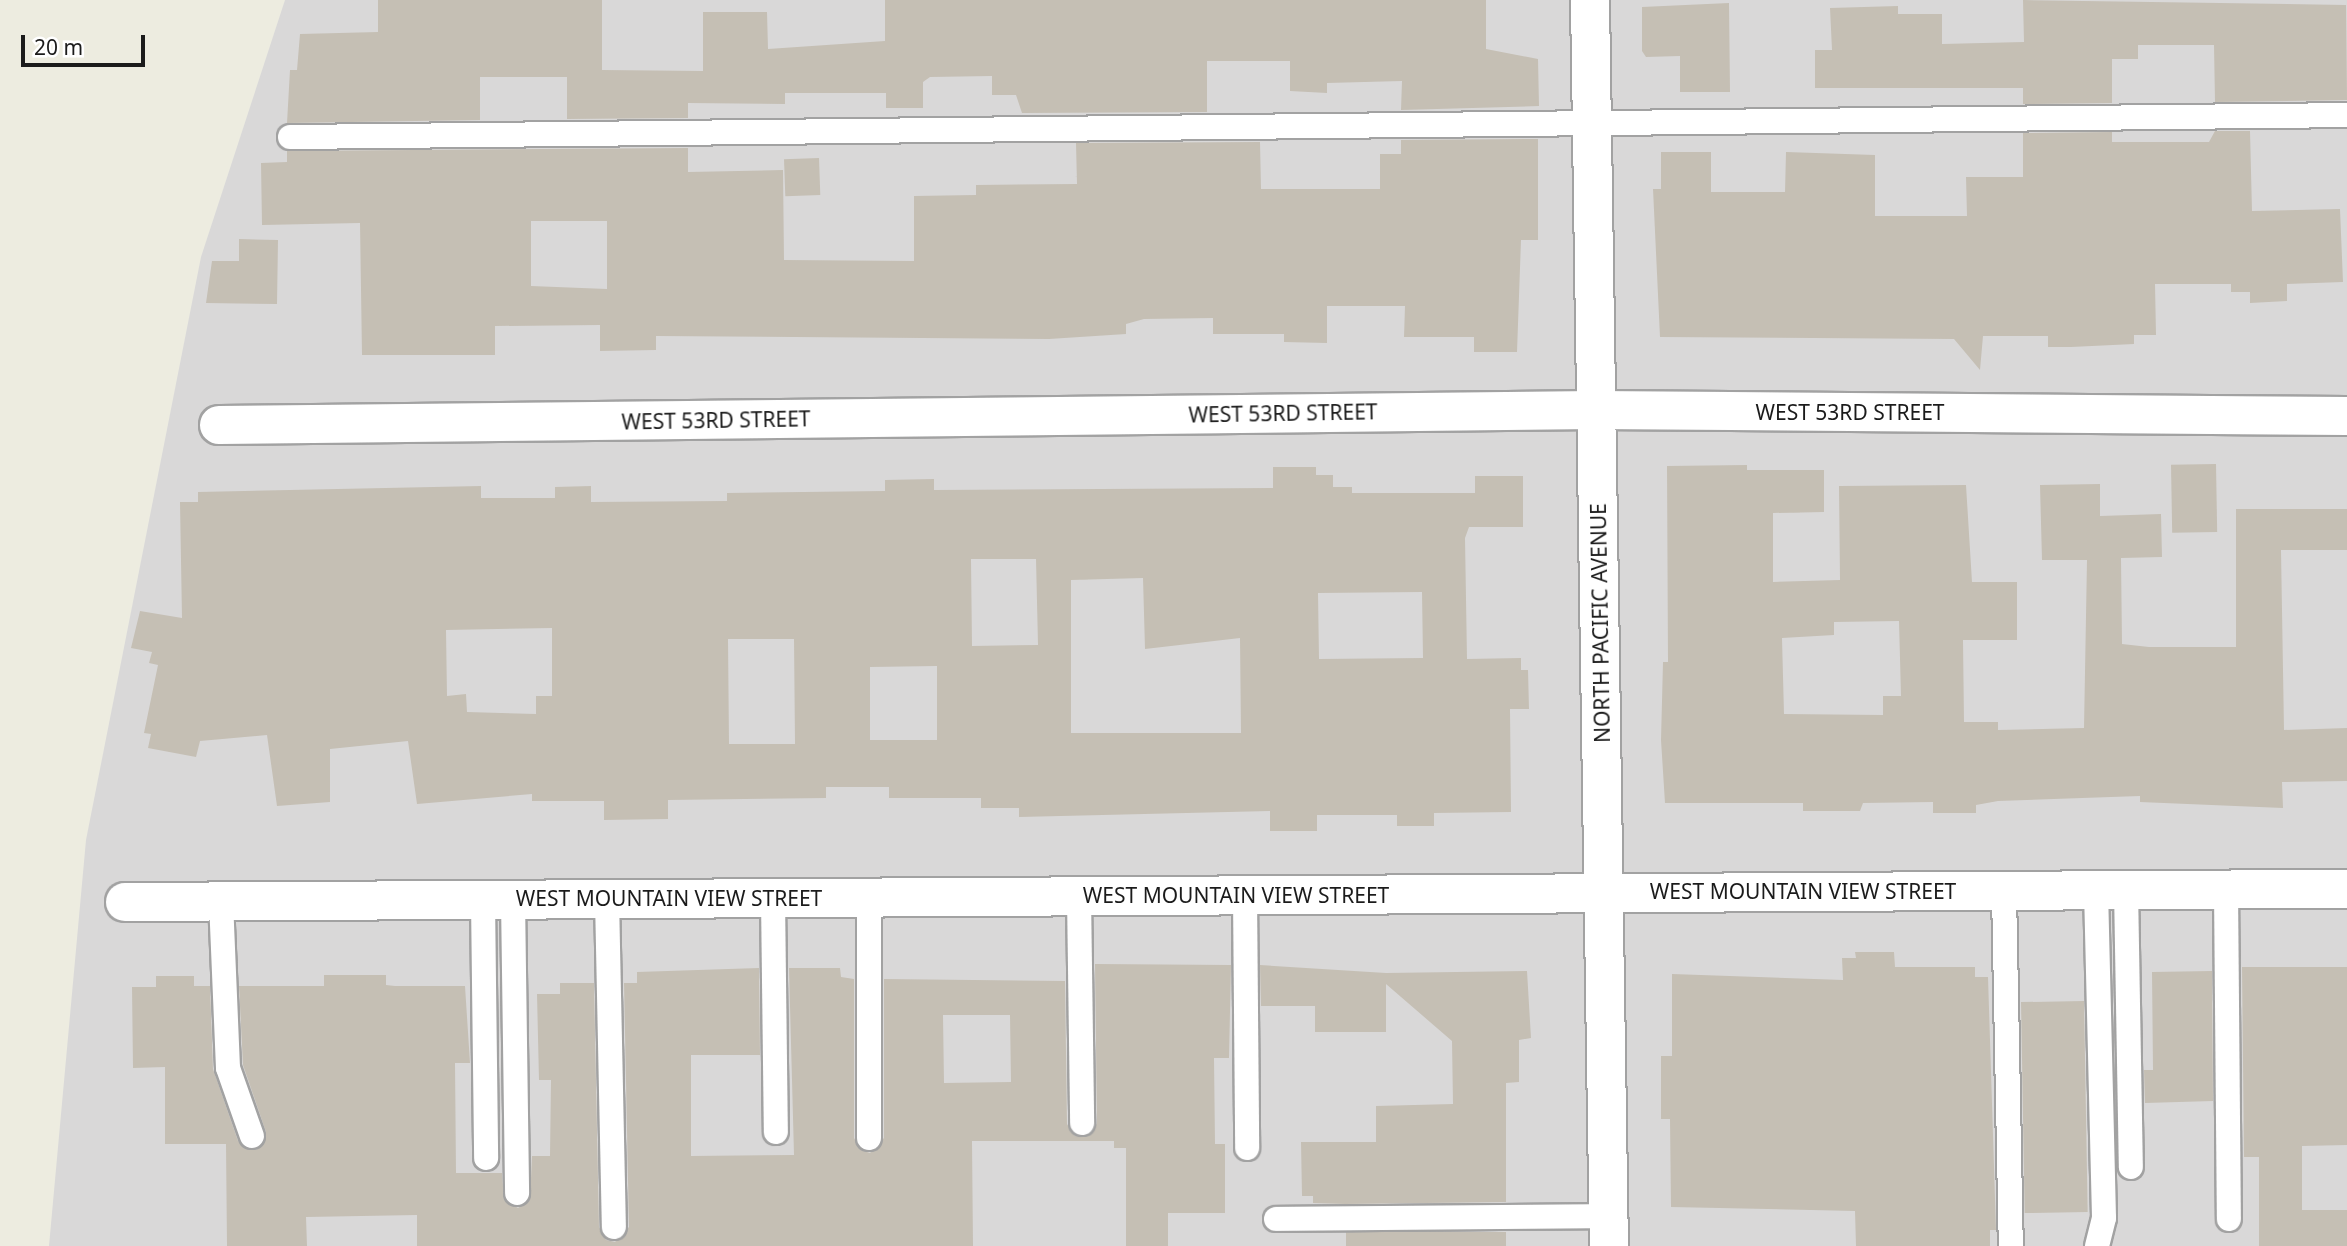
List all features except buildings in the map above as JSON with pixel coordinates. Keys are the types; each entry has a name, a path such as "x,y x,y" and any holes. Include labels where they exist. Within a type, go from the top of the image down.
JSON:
{"street":[{"name":"NORTH PACIFIC AVENUE","path":"1590,0 1595,410 1607,892 1609,1231"},
{"name":"WEST 53RD STREET","path":"219,425 1595,410 2347,416"},
{"name":"WEST MOUNTAIN VIEW STREET","path":"125,902 2347,889"}],"lane":[{"path":"290,137 2347,116"},
{"path":"2226,889 2229,1219"},
{"path":"2111,890 2131,1167"},
{"path":"2097,1246 2104,1218 2111,890"},
{"path":"2004,891 2011,1246"},
{"path":"1079,895 1082,1123"},
{"path":"1245,895 1247,1148"},
{"path":"869,897 869,1138"},
{"path":"772,898 776,1132"},
{"path":"486,1158 498,899"},
{"path":"498,899 517,1193"},
{"path":"607,899 614,1227"},
{"path":"221,901 228,1068 252,1136"},
{"path":"1276,1219 1609,1231"}],"shaded area":[{"path":"285,0 2347,0 2347,1246 49,1246 86,840 201,257"}]}
